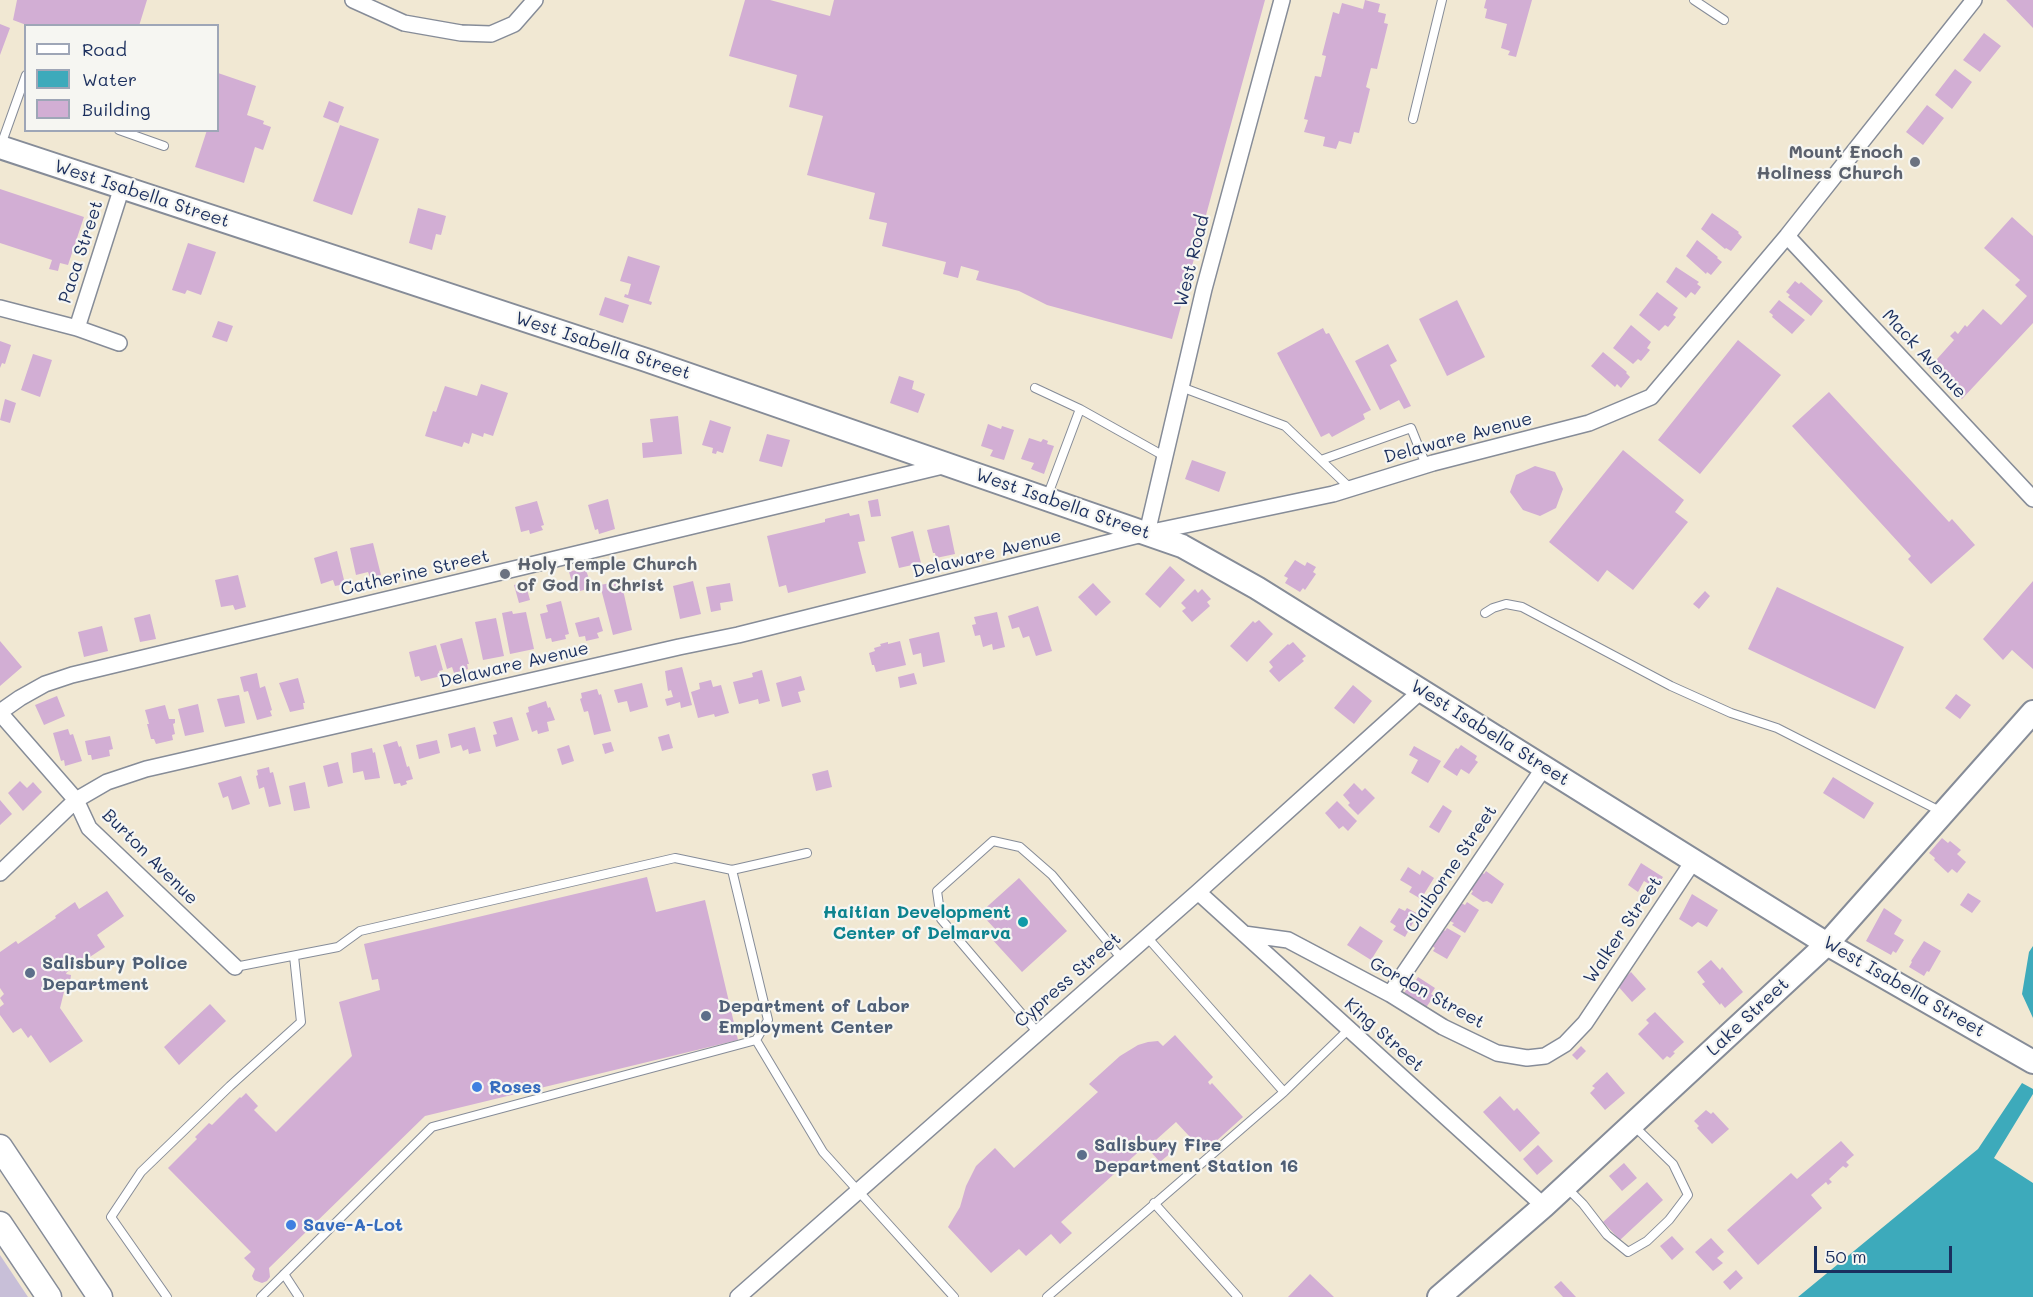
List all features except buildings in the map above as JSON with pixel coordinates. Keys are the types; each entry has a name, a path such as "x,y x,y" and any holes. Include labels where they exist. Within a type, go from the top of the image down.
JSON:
{"main road":[{"path":"0,1147 100,1297"},
{"path":"0,1224 49,1297"}],"street":[{"path":"353,0 404,23 461,33 491,34 514,24 535,0"},
{"name":"West Road","path":"1148,533 1204,289 1282,0"},
{"name":"Delaware Avenue","path":"0,873 76,800 107,782 147,769 679,646 738,635 1148,533 1321,496 1426,465 1589,423 1651,396 1787,236 1974,0"},
{"name":"West Isabella Street","path":"0,147 635,356 1182,546 1217,565 1545,766 1827,944 2033,1062"},
{"name":"Paca Street","path":"77,328 122,187"},
{"name":"Mack Avenue","path":"1787,236 2033,498"},
{"path":"0,308 77,328 120,343"},
{"name":"Catherine Street","path":"0,712 45,684 72,675 951,464"},
{"name":"Cypress Street","path":"738,1297 1198,892 1421,691"},
{"name":"Burton Avenue","path":"0,712 76,800 89,828 235,967"},
{"name":"Lake Street","path":"1439,1297 1545,1206 1827,944 2033,712"},
{"name":"Claiborne Street","path":"1390,994 1545,766"},
{"name":"Walker Street","path":"1585,1023 1694,860"},
{"name":"King Street","path":"1198,892 1545,1206"},
{"name":"Gordon Street","path":"1244,934 1288,940 1390,994 1454,1033 1497,1053 1527,1058 1545,1056 1560,1049 1585,1023"}],"lane":[{"path":"1413,119 1442,0"},
{"path":"1694,0 1724,20"},
{"path":"0,147 22,97"},
{"path":"125,132 164,146"},
{"path":"1181,387 1285,426 1350,488"},
{"path":"1035,388 1164,456"},
{"path":"1046,498 1080,410"},
{"path":"1321,460 1411,428 1426,465"},
{"path":"1485,613 1506,604 1522,607 1671,686 1731,713 1778,728 1942,813"},
{"path":"1038,1033 941,919 937,891 993,841 1020,848 1052,875 1122,959"},
{"path":"235,967 338,947 360,931 675,858 732,870 807,853"},
{"path":"261,1297 432,1127 756,1040 768,1020 732,870"},
{"path":"1147,937 1284,1092"},
{"path":"167,1297 111,1217 141,1172 230,1086 301,1022 294,956"},
{"path":"1047,1297 1284,1092 1349,1029"},
{"path":"756,1040 823,1152 954,1297"},
{"path":"1565,1186 1583,1204 1607,1235 1628,1252 1647,1241 1669,1220 1688,1196 1672,1164 1632,1124"},
{"path":"1154,1203 1238,1297"},
{"path":"284,1274 299,1297"}],"shaded area":[{"path":"0,1255 28,1297 0,1297"}],"water":[{"path":"2033,946 2033,1018 2022,994 2029,952"},
{"path":"2022,1083 2033,1089 2033,1094 1994,1158 2033,1183 2033,1297 1798,1297 1978,1149"}],"place":[{"name":"Mount Enoch Holiness Church","path":"1915,162"},
{"name":"Holy Temple Church of God in Christ","path":"505,574"},
{"name":"Haitian Development Center of Delmarva","path":"1023,922"},
{"name":"Salisbury Police Department","path":"30,973"},
{"name":"Department of Labor Employment Center","path":"706,1016"},
{"name":"Roses","path":"477,1087"},
{"name":"Salisbury Fire Department Station 16","path":"1082,1155"},
{"name":"Save-A-Lot","path":"291,1225"}]}
